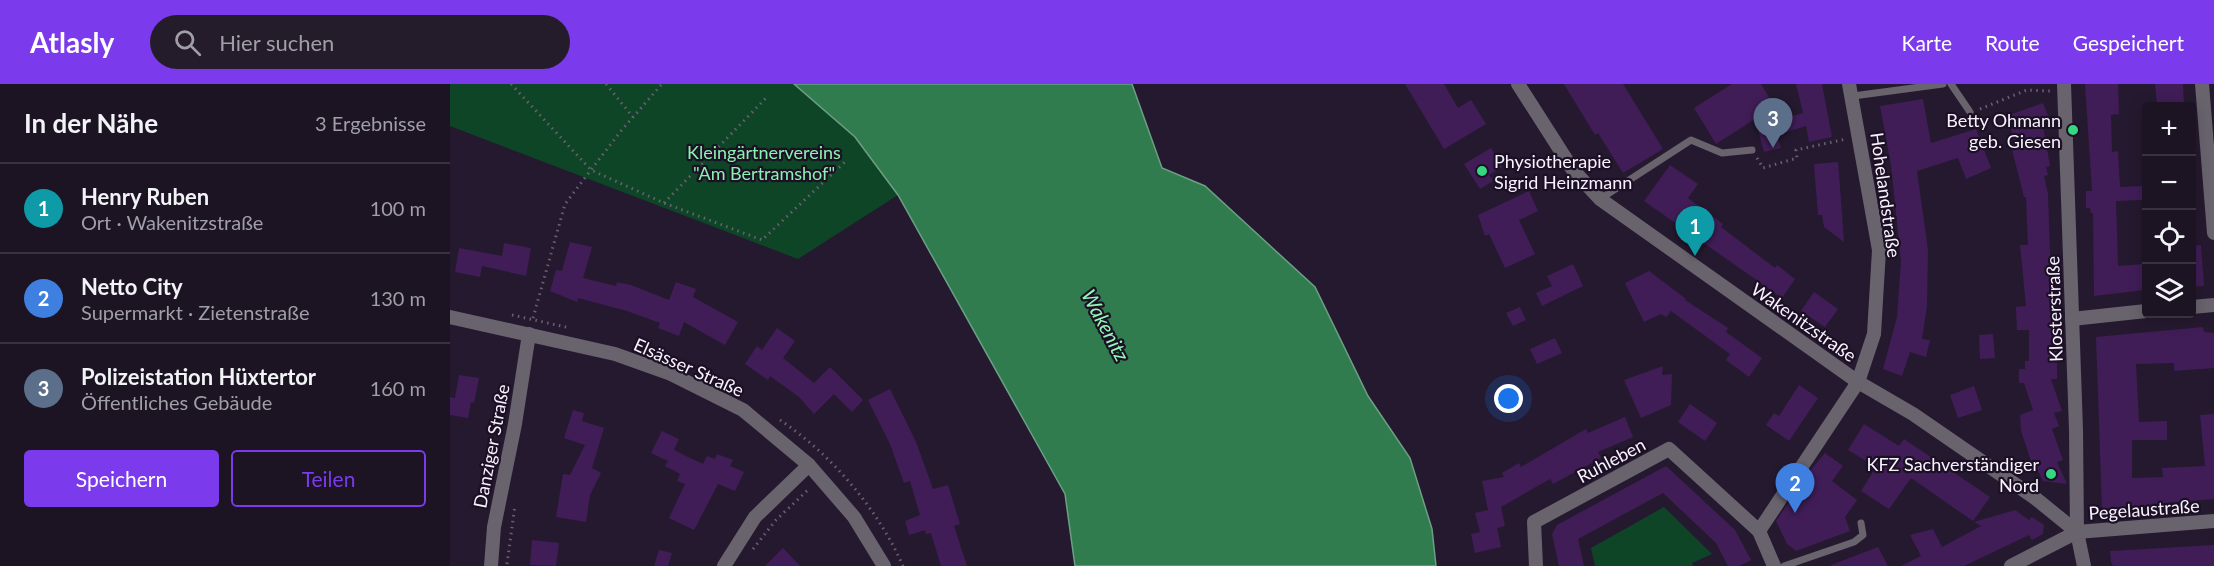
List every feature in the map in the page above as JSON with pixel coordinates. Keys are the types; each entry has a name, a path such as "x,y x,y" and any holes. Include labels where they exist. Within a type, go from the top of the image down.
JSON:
{"street":[{"name":"Wakenitzstraße","path":"1518,84 1573,170 1600,199 1858,382 1913,414 2035,498 2077,532"},
{"path":"2202,84 2210,125 2214,233"},
{"name":"Klosterstraße","path":"2064,87 2077,532"},
{"name":"Hohelandstraße","path":"1759,531 1858,382 1874,334 1879,249 1851,90"},
{"path":"2196,306 2214,304"},
{"path":"2072,319 2142,311"},
{"name":"Elsässer Straße","path":"450,317 615,354 671,375 743,410 781,438 821,478 854,517 884,566"},
{"name":"Danziger Straße","path":"491,566 494,527 529,334"},
{"name":"Ruhleben","path":"1536,566 1534,522 1669,449 1759,531"},
{"path":"724,566 755,517 809,465"},
{"name":"Pegelaustraße","path":"2077,532 2214,522"},
{"path":"1759,531 1774,566"},
{"path":"2012,566 2077,532 2084,566"}],"lane":[{"path":"1851,90 1943,84"},
{"path":"1951,84 1970,112"},
{"path":"1600,199 1690,140 1722,153 1752,150"},
{"path":"1784,566 1854,542 1863,535 1862,523"}],"path":[{"path":"511,84 591,170 664,203 762,240 847,160"},
{"path":"606,84 633,117"},
{"path":"533,317 565,204 633,117 662,84"},
{"path":"1970,112 2027,90 2064,87"},
{"path":"664,203 766,98"},
{"path":"1752,150 1763,168 1797,158 1796,150 1860,136"},
{"path":"752,551 776,520 833,466"}],"green space":[{"name":"Kleingärtnervereins \"Am Bertramshof\"","path":"450,84 794,84 855,137 898,195 798,259 450,126"},
{"path":"1664,507 1712,554 1692,563 1693,566 1595,566 1591,548"}],"water":[{"name":"Wakenitz","path":"794,84 1132,84 1162,168 1205,186 1315,287 1368,396 1410,458 1432,529 1436,566 1075,566 1065,494 898,195 855,137"}],"building":[{"path":"1405,84 1444,84 1458,108 1471,100 1486,124 1444,149"},
{"path":"1564,84 1623,84 1663,149 1623,173 1598,133 1595,135"},
{"path":"1732,84 1761,84 1782,119 1803,113 1796,84 1822,84 1832,137 1809,142 1806,126 1777,135 1781,148 1764,152 1755,119 1716,144 1694,108"},
{"path":"2085,84 2118,84 2119,114 2111,115 2112,152 2118,151 2120,187 2142,186 2142,200 2116,201 2118,266 2142,264 2142,290 2094,296 2093,213 2090,208 2086,208 2086,191 2092,191"},
{"path":"2155,84 2183,84 2184,102 2157,102"},
{"path":"1923,99 1931,143 1976,129 1991,168 1966,179 1958,158 1917,171 1928,250 1927,306 1922,339 1930,340 1926,357 1910,352 1902,376 1883,369 1897,317 1901,261 1891,165 1880,106"},
{"path":"2043,103 2049,118 2042,120 2050,166 2046,167 2048,175 2044,176 2048,194 2053,340 2056,340 2057,360 2057,379 2051,379 2062,411 2054,413 2059,426 2052,429 2063,460 2057,462 2067,484 2043,481 2037,469 2034,470 2021,431 2020,415 2033,410 2024,383 2019,383 2019,369 2025,369 2025,361 2029,361 2029,330 2017,330 2016,307 2026,306 2020,245 2028,245 2026,197 2024,197 2012,150 2015,149 2009,115"},
{"name":"Physiotherapie Sigrid Heinzmann","path":"1491,148 1502,167 1489,175 1493,181 1480,189 1464,164"},
{"path":"1838,162 1844,242 1824,227 1822,215 1818,215 1815,178 1814,164"},
{"path":"1670,165 1698,184 1688,198 1723,224 1721,227 1775,268 1777,265 1795,279 1782,298 1644,201"},
{"path":"1529,191 1538,211 1519,220 1535,254 1505,268 1489,234 1485,236 1478,215"},
{"path":"570,242 592,247 583,278 616,286 617,282 631,285 669,300 676,282 696,289 693,297 738,322 725,345 684,322 679,336 658,328 660,323 627,311 578,298 577,302 550,291 556,270 562,271"},
{"path":"504,243 531,248 526,276 482,266 480,277 455,272 459,248 502,256"},
{"path":"2201,245 2204,286 2196,287 2196,246"},
{"path":"1573,264 1583,286 1542,306 1536,293 1552,286 1547,276"},
{"path":"1649,271 1685,300 1728,328 1726,332 1762,358 1749,377 1726,360 1730,354 1671,311 1666,317 1661,314 1644,322 1625,283"},
{"path":"1814,292 1838,309 1825,327 1801,311"},
{"path":"1520,307 1526,320 1513,326 1506,313"},
{"path":"2203,327 2204,332 2214,333 2214,368 2174,371 2174,363 2136,364 2139,422 2167,421 2167,440 2132,440 2132,478 2163,477 2162,468 2205,466 2200,415 2214,414 2214,499 2152,504 2152,507 2102,509 2096,337"},
{"path":"777,328 795,341 783,358 814,383 830,367 863,400 852,412 834,394 814,414 799,397 770,376 768,380 745,364 757,346 762,350"},
{"path":"1993,334 1995,358 1980,359 1979,335"},
{"path":"1555,338 1562,353 1537,364 1530,349"},
{"path":"1663,366 1662,375 1672,374 1671,405 1641,418 1624,380"},
{"path":"459,375 479,378 474,403 471,402 468,418 450,415 450,397 455,398"},
{"path":"1799,385 1818,398 1789,441 1766,425 1774,413 1779,416"},
{"path":"1974,386 1982,410 1958,418 1950,395"},
{"path":"890,389 916,442 933,489 948,485 960,524 954,526 967,566 941,566 931,533 926,534 925,530 909,535 905,521 920,515 910,481 904,483 890,444 868,400"},
{"path":"1690,404 1717,423 1705,441 1678,422"},
{"path":"573,410 584,413 582,421 604,428 592,468 601,473 590,495 586,522 556,517 563,474 570,475 585,445 564,438"},
{"path":"1625,417 1633,437 1598,452 1601,458 1553,484 1550,479 1501,507 1505,526 1497,528 1501,547 1475,553 1471,534 1480,532 1475,513 1488,510 1482,481 1504,477 1502,473 1519,463 1521,467 1586,429 1588,433"},
{"path":"1864,424 1899,446 1904,439 1990,497 1973,521 1911,478 1889,509 1861,491 1876,467 1848,450"},
{"path":"662,431 679,439 674,450 690,458 703,464 707,456 715,459 717,454 733,460 730,466 744,472 735,491 718,484 694,530 669,518 685,484 677,481 680,474 665,466 668,461 651,453"},
{"path":"1825,453 1843,466 1832,481 1857,500 1845,517 1850,531 1796,551 1787,544 1776,521"},
{"path":"1666,466 1735,530 1751,560 1739,566 1728,566 1716,543 1663,493 1578,539 1584,566 1559,566 1552,534 1557,525"},
{"path":"2015,510 2029,520 2032,517 2044,525 2043,534 2032,540 2029,535 1964,566 1901,566 1921,556 1910,535 1933,529 1942,547 1981,526 1974,522"},
{"path":"532,540 559,543 556,566 530,565"},
{"path":"2214,545 2214,566 2113,566 2111,562 2110,551"},
{"path":"1878,547 1888,566 1831,566 1831,565"},
{"path":"783,548 800,566 765,566"},
{"path":"659,550 672,553 668,566 654,566"}],"place":[{"name":"Betty Ohmann geb. Giesen","path":"2073,130"},
{"name":"Polizeistation Hüxtertor","path":"1773,148"},
{"name":"Physiotherapie Sigrid Heinzmann","path":"1482,171"},
{"name":"Henry Ruben","path":"1695,256"},
{"name":"KFZ Sachverständiger Nord","path":"2051,474"},
{"name":"Netto City","path":"1795,513"}]}
